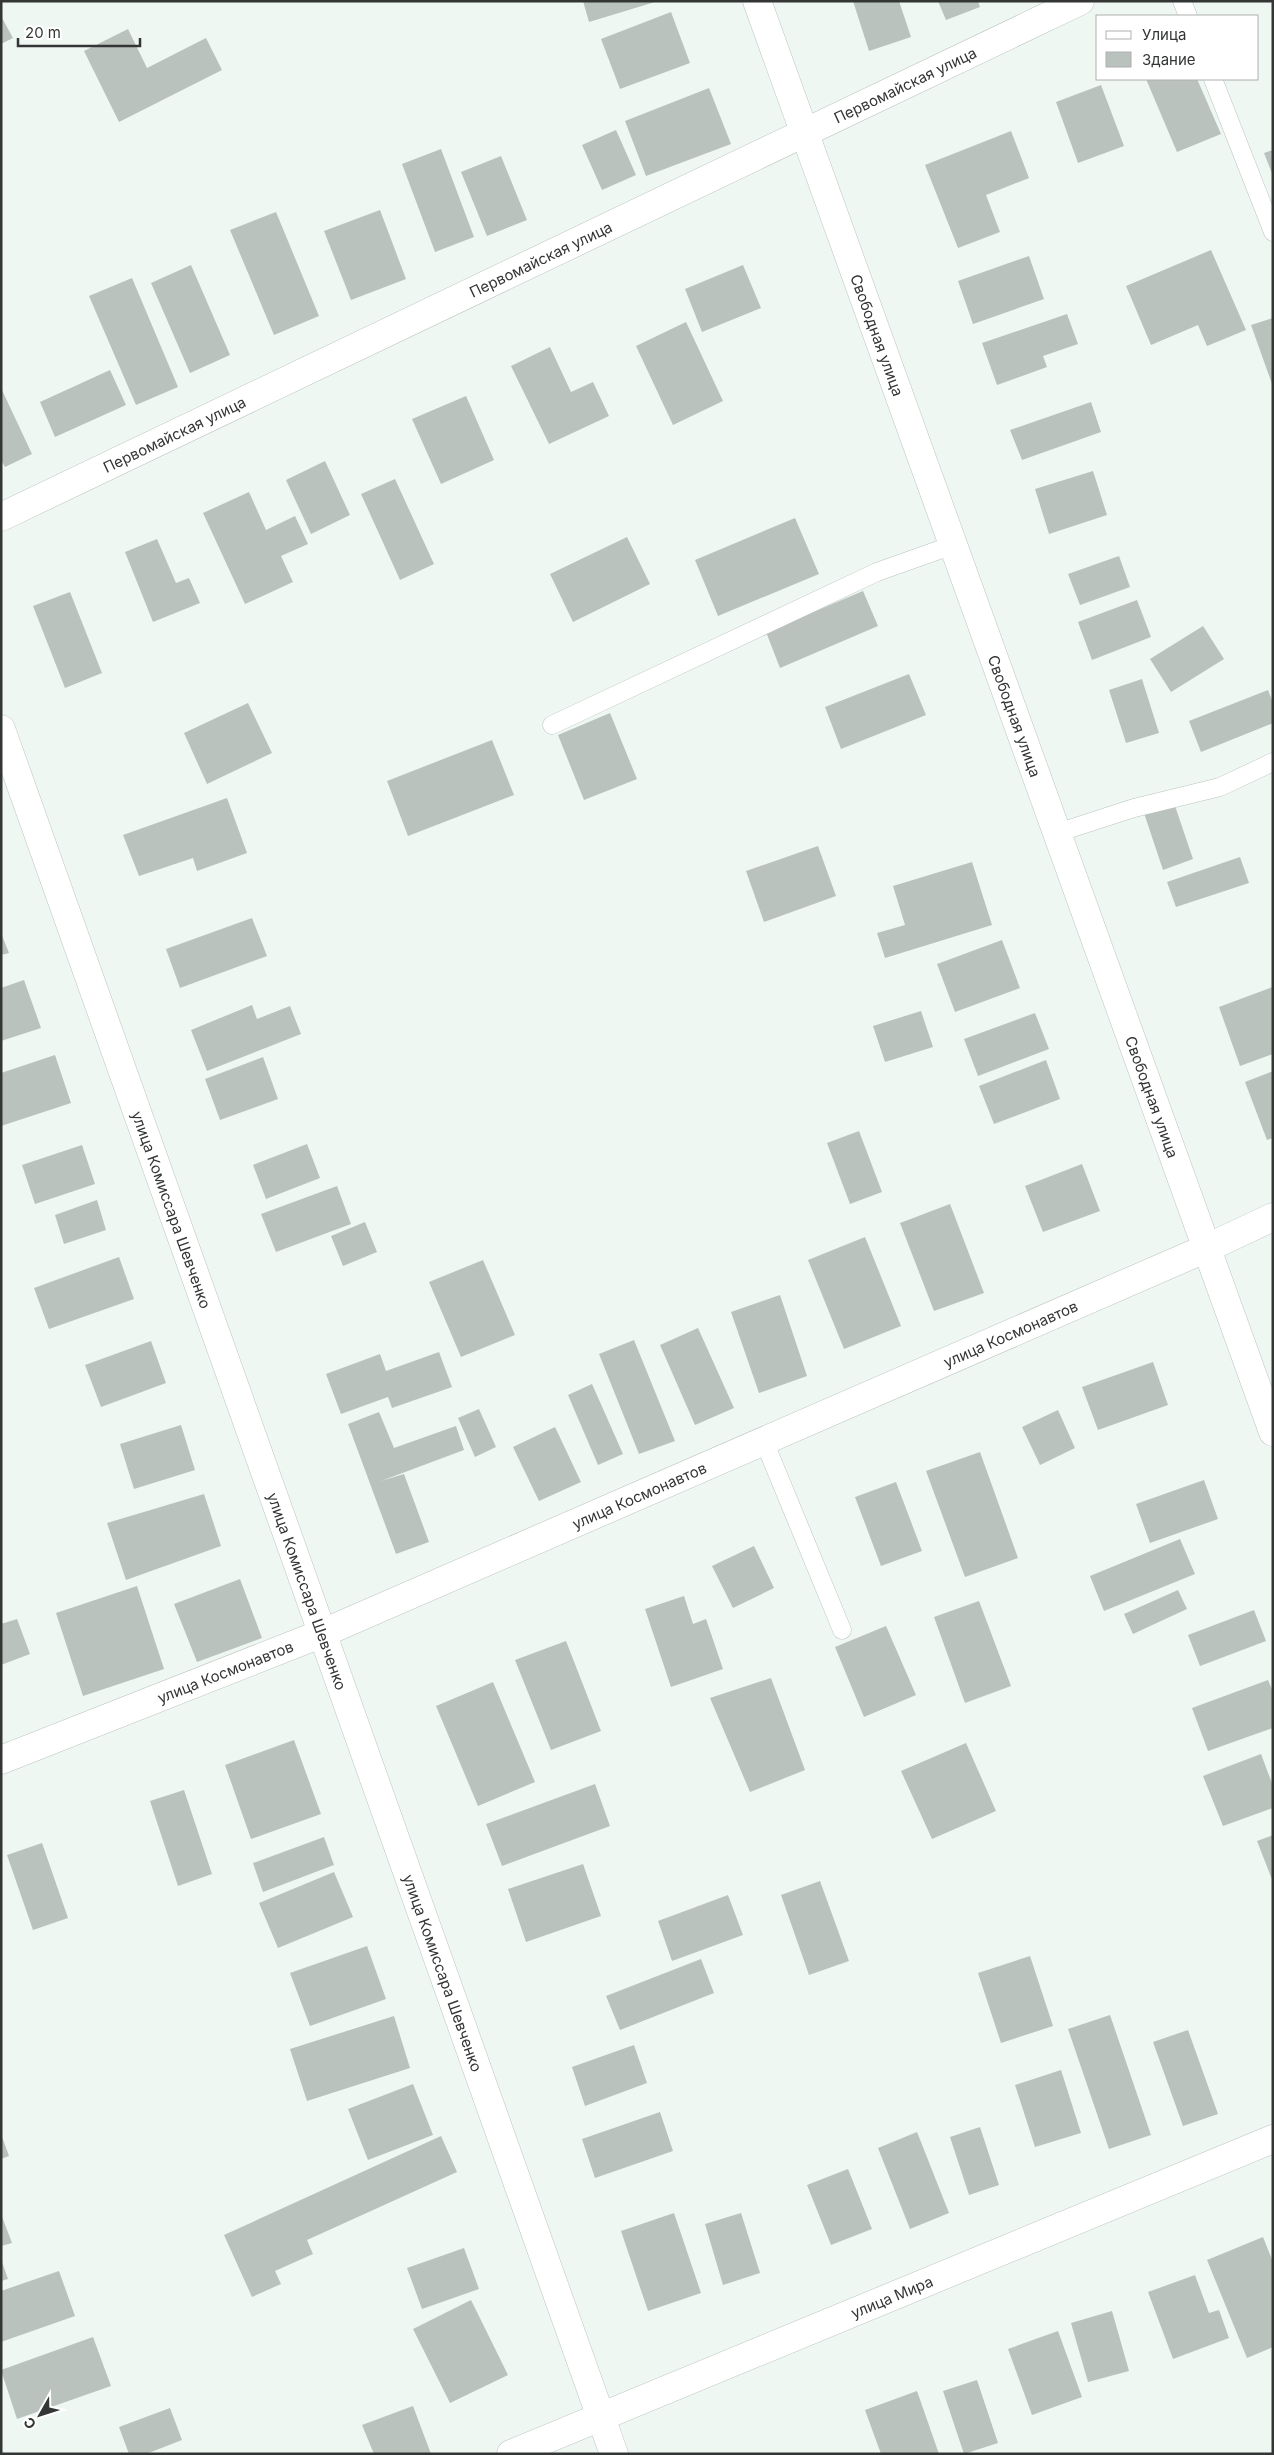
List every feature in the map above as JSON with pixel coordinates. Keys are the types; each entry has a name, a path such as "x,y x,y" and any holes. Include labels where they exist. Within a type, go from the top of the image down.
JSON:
{"street":[{"name":"Свободная улица","path":"757,1 1273,1432"},
{"name":"Первомайская улица","path":"1,517 1080,1"},
{"name":"улица Комиссара Шевченко","path":"1,729 602,2415 614,2454"},
{"name":"улица Космонавтов","path":"1,1760 323,1633 1207,1248 1273,1217"},
{"name":"улица Мира","path":"511,2454 1273,2139"}],"lane":[{"path":"1182,1 1188,15"},
{"path":"1213,80 1273,232"},
{"path":"552,724 877,572 952,545"},
{"path":"1057,833 1134,808 1220,787 1273,762"},
{"path":"764,1441 842,1630"}],"building":[{"path":"583,1 655,1 655,2 589,22"},
{"path":"853,1 899,1 911,37 869,51"},
{"path":"938,1 978,1 980,7 946,20"},
{"path":"671,12 690,63 620,89 601,39"},
{"path":"1,16 13,38 1,44"},
{"path":"128,29 147,68 206,38 222,70 119,122 84,51"},
{"path":"1146,80 1197,80 1221,134 1177,152"},
{"path":"1101,85 1124,146 1078,163 1056,102"},
{"path":"709,88 731,144 646,176 625,121"},
{"path":"616,130 636,175 602,190 582,145"},
{"path":"1011,131 1029,178 986,195 1000,232 958,248 925,165"},
{"path":"441,149 474,237 435,252 402,164"},
{"path":"1273,150 1273,176 1264,153"},
{"path":"501,156 527,220 487,236 461,172"},
{"path":"380,210 406,279 351,300 324,231"},
{"path":"276,212 319,316 274,335 230,230"},
{"path":"1211,250 1246,330 1207,346 1198,325 1151,345 1126,286"},
{"path":"1029,256 1044,299 973,324 958,281"},
{"path":"191,265 230,355 190,373 151,283"},
{"path":"743,265 761,308 702,332 685,289"},
{"path":"132,278 178,387 136,405 89,296"},
{"path":"1067,314 1078,344 1043,356 1047,367 997,385 982,343"},
{"path":"1273,318 1273,384 1272,384 1251,325"},
{"path":"686,322 723,401 673,425 636,346"},
{"path":"550,347 571,392 593,382 609,416 549,444 511,366"},
{"path":"110,370 126,405 55,437 40,402"},
{"path":"1,388 32,454 5,467 1,460"},
{"path":"466,396 494,460 441,484 412,419"},
{"path":"1091,402 1101,432 1022,460 1010,430"},
{"path":"325,461 350,515 311,534 286,480"},
{"path":"1093,471 1107,515 1049,534 1035,489"},
{"path":"395,479 434,564 400,580 361,494"},
{"path":"249,492 266,530 295,516 308,544 281,556 293,582 245,604 203,513"},
{"path":"795,518 819,574 718,616 695,560"},
{"path":"627,537 650,584 573,622 550,574"},
{"path":"157,539 176,583 189,578 200,603 153,622 125,552"},
{"path":"1119,556 1130,587 1080,605 1068,574"},
{"path":"863,591 878,626 780,668 766,632"},
{"path":"70,592 102,673 65,688 33,606"},
{"path":"1137,600 1151,637 1092,660 1078,622"},
{"path":"1203,626 1224,659 1171,692 1150,659"},
{"path":"909,674 926,715 841,749 825,707"},
{"path":"1142,679 1159,733 1126,743 1109,690"},
{"path":"1268,690 1273,703 1273,723 1201,752 1189,721"},
{"path":"248,703 272,753 207,784 184,733"},
{"path":"610,713 637,779 584,800 558,735"},
{"path":"492,740 514,795 408,836 387,781"},
{"path":"227,798 247,853 197,871 193,858 139,876 123,835"},
{"path":"1173,800 1193,859 1163,870 1143,810"},
{"path":"818,846 836,896 764,922 746,871"},
{"path":"1240,857 1249,883 1176,907 1167,882"},
{"path":"972,862 992,925 885,958 877,933 905,925 893,886"},
{"path":"252,918 267,956 180,988 166,949"},
{"path":"1,933 9,953 1,955"},
{"path":"1002,940 1020,988 955,1012 937,964"},
{"path":"24,980 41,1028 1,1041 1,988"},
{"path":"1273,987 1273,1054 1240,1066 1219,1007"},
{"path":"252,1005 257,1019 290,1006 301,1034 207,1071 191,1030"},
{"path":"921,1011 933,1047 885,1062 873,1026"},
{"path":"1035,1013 1049,1049 978,1076 964,1039"},
{"path":"55,1055 71,1103 1,1126 1,1073"},
{"path":"263,1057 278,1099 220,1120 205,1079"},
{"path":"1046,1060 1060,1099 994,1124 979,1086"},
{"path":"1273,1071 1273,1138 1267,1140 1245,1082"},
{"path":"859,1131 882,1192 850,1204 827,1143"},
{"path":"307,1144 320,1178 266,1199 253,1165"},
{"path":"82,1145 95,1184 35,1204 22,1165"},
{"path":"1082,1164 1100,1211 1043,1232 1025,1186"},
{"path":"337,1186 351,1224 276,1252 261,1214"},
{"path":"97,1200 106,1230 64,1244 55,1215"},
{"path":"950,1204 984,1293 934,1311 900,1223"},
{"path":"365,1222 377,1252 343,1266 331,1236"},
{"path":"865,1237 901,1326 844,1349 808,1260"},
{"path":"119,1257 134,1299 49,1329 34,1288"},
{"path":"483,1260 515,1335 461,1357 429,1282"},
{"path":"780,1295 807,1376 759,1393 731,1312"},
{"path":"698,1328 734,1408 695,1425 660,1345"},
{"path":"634,1340 675,1441 639,1454 599,1354"},
{"path":"151,1341 166,1383 101,1407 85,1365"},
{"path":"439,1352 452,1387 392,1408 388,1397 341,1414 326,1374 380,1354 386,1371"},
{"path":"1153,1362 1168,1405 1098,1430 1082,1387"},
{"path":"592,1384 623,1454 598,1465 568,1395"},
{"path":"479,1409 496,1447 475,1457 458,1418"},
{"path":"1058,1410 1075,1448 1040,1465 1022,1427"},
{"path":"379,1412 394,1448 456,1426 464,1450 381,1481 404,1474 429,1542 396,1554 348,1424"},
{"path":"181,1425 195,1470 134,1489 120,1444"},
{"path":"555,1427 581,1482 539,1501 513,1447"},
{"path":"980,1452 1018,1558 965,1577 926,1471"},
{"path":"1204,1480 1218,1519 1150,1543 1136,1504"},
{"path":"896,1482 922,1551 881,1566 855,1497"},
{"path":"204,1494 221,1546 126,1580 107,1523"},
{"path":"1180,1539 1195,1574 1104,1611 1090,1576"},
{"path":"754,1546 774,1588 733,1608 712,1566"},
{"path":"240,1579 262,1638 197,1662 174,1604"},
{"path":"137,1586 164,1669 83,1696 56,1613"},
{"path":"1178,1590 1187,1609 1133,1634 1124,1614"},
{"path":"684,1596 693,1624 706,1619 723,1669 671,1687 645,1609"},
{"path":"979,1601 1011,1686 965,1703 934,1617"},
{"path":"1254,1610 1266,1641 1200,1666 1188,1635"},
{"path":"17,1619 30,1654 1,1665 1,1624"},
{"path":"886,1626 916,1695 864,1717 835,1647"},
{"path":"566,1641 601,1731 551,1750 515,1660"},
{"path":"771,1678 805,1770 750,1792 710,1698"},
{"path":"1268,1680 1273,1692 1273,1728 1208,1751 1192,1708"},
{"path":"493,1682 535,1782 478,1806 436,1706"},
{"path":"294,1740 321,1814 251,1839 225,1765"},
{"path":"966,1743 996,1811 932,1839 901,1771"},
{"path":"1261,1754 1273,1786 1273,1808 1223,1826 1203,1776"},
{"path":"595,1784 610,1826 502,1866 486,1824"},
{"path":"184,1790 212,1874 178,1886 150,1801"},
{"path":"1273,1835 1273,1882 1257,1841"},
{"path":"324,1837 334,1865 263,1892 253,1863"},
{"path":"42,1843 68,1918 33,1930 7,1855"},
{"path":"583,1864 601,1916 526,1942 508,1889"},
{"path":"334,1872 353,1917 278,1948 259,1903"},
{"path":"820,1881 849,1961 809,1975 781,1895"},
{"path":"728,1895 743,1935 672,1961 658,1921"},
{"path":"367,1946 386,1999 310,2026 290,1973"},
{"path":"1030,1956 1053,2026 1001,2043 978,1973"},
{"path":"701,1959 714,1993 620,2030 606,1996"},
{"path":"1110,2015 1151,2135 1109,2149 1068,2029"},
{"path":"394,2016 410,2068 307,2101 290,2049"},
{"path":"1188,2030 1218,2114 1183,2126 1153,2042"},
{"path":"634,2045 647,2083 585,2106 572,2067"},
{"path":"1061,2070 1081,2133 1035,2147 1015,2085"},
{"path":"413,2084 433,2135 368,2160 348,2109"},
{"path":"660,2112 673,2151 595,2178 582,2139"},
{"path":"980,2127 999,2185 969,2195 950,2137"},
{"path":"917,2132 949,2213 910,2229 878,2148"},
{"path":"1,2134 9,2156 1,2159"},
{"path":"441,2136 457,2172 307,2240 313,2254 275,2271 281,2284 252,2297 224,2235"},
{"path":"848,2169 872,2229 831,2245 807,2185"},
{"path":"674,2213 701,2293 648,2311 621,2231"},
{"path":"741,2213 760,2273 723,2285 705,2224"},
{"path":"1,2214 12,2243 1,2246"},
{"path":"1263,2237 1273,2262 1273,2347 1247,2358 1207,2260"},
{"path":"464,2248 479,2289 422,2309 407,2268"},
{"path":"1,2259 8,2279 1,2281"},
{"path":"59,2271 75,2316 1,2342 1,2291"},
{"path":"1195,2275 1209,2313 1219,2310 1229,2338 1173,2359 1148,2292"},
{"path":"471,2300 508,2375 450,2403 413,2329"},
{"path":"1112,2311 1129,2371 1088,2382 1071,2323"},
{"path":"1058,2331 1082,2397 1032,2415 1008,2349"},
{"path":"93,2337 111,2386 17,2419 1,2370"},
{"path":"977,2380 998,2443 964,2454 943,2391"},
{"path":"917,2391 939,2454 881,2454 865,2410"},
{"path":"413,2406 431,2454 374,2454 362,2425"},
{"path":"170,2408 182,2440 146,2454 129,2454 119,2427"}]}
